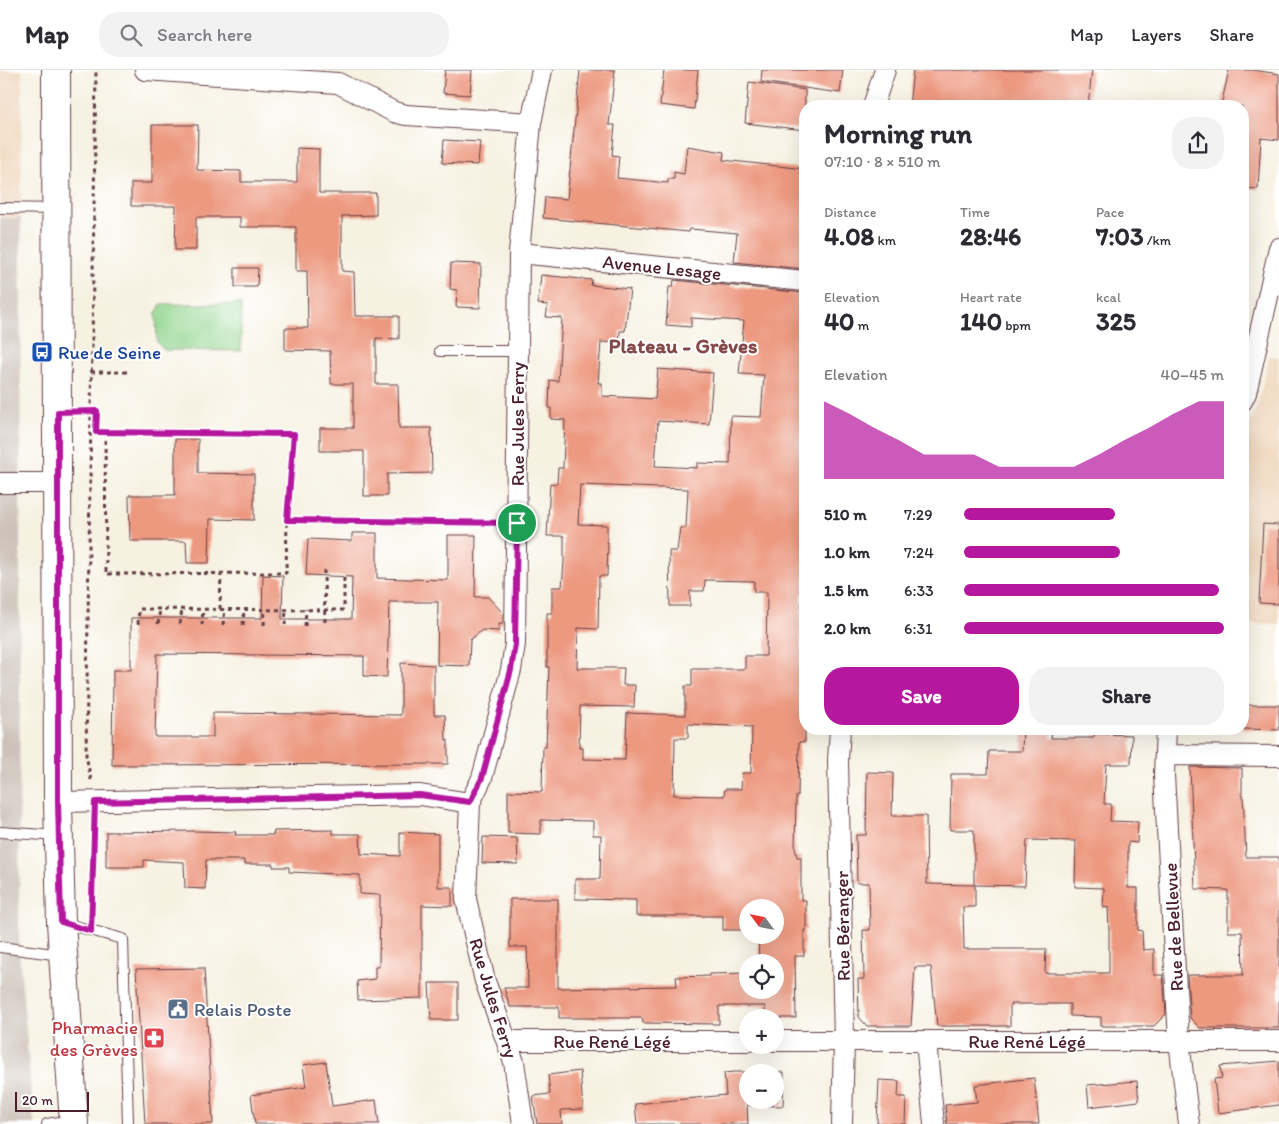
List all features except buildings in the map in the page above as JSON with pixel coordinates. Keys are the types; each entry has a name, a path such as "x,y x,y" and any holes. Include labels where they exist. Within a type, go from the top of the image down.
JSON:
{"street":[{"path":"56,70 59,483 58,802 61,922 74,1122"},
{"path":"145,70 338,83 394,112 406,115 531,123"},
{"name":"Rue Jules Ferry","path":"522,1124 514,1062 485,980 466,899 470,802 482,778 511,670 515,644 519,253 531,123 542,70"},
{"path":"875,100 885,70"},
{"path":"1249,380 1279,248"},
{"name":"Avenue Lesage","path":"519,253 799,280"},
{"path":"0,483 59,483"},
{"name":"Rue Béranger","path":"840,735 838,760 844,1042 842,1124"},
{"name":"Rue de Bellevue","path":"1166,735 1164,775 1179,1041 1189,1124"},
{"path":"1165,755 1279,756"},
{"path":"58,802 420,795 470,802"},
{"name":"Rue René Légé","path":"507,1041 739,1041"},
{"name":"Rue René Légé","path":"784,1041 1279,1041"},
{"path":"926,1041 934,1124"}],"lane":[{"path":"0,208 57,209"},
{"path":"440,351 517,351"},
{"path":"0,832 59,836"},
{"path":"61,922 123,939 128,1124"},
{"path":"0,947 63,955"},
{"path":"47,1124 74,1122"}],"path":[{"path":"91,931 95,802 86,755 96,70"},
{"path":"91,372 130,372"},
{"path":"58,412 97,411 96,432 105,432 294,434 287,520 286,573 106,574 105,432"},
{"path":"287,520 517,523"},
{"path":"324,570 325,625"},
{"path":"221,573 223,625"},
{"path":"138,624 139,609 344,610 344,577"},
{"path":"158,624 160,609"},
{"path":"180,624 182,609"},
{"path":"202,625 203,609"},
{"path":"243,625 244,609"},
{"path":"264,625 265,609"},
{"path":"284,625 286,609"},
{"path":"305,626 306,610"}],"shaded area":[{"path":"0,70 22,70 21,218 0,218"},
{"path":"0,218 21,218 19,951 34,1124 0,1124"},
{"path":"1269,356 1279,357 1279,624 1249,623 1249,425 1259,401"}],"green space":[{"path":"161,304 241,304 241,351 164,350 157,343 156,313"}],"place":[{"name":"Rue de Seine","path":"42,352"},
{"name":"Relais Poste","path":"178,1009"},
{"name":"Pharmacie des Grèves","path":"154,1038"}],"district":[{"name":"Plateau - Grèves","path":"683,346"}],"route":[{"path":"97,411 96,432 294,434 287,520 517,523 515,644 511,670 482,778 470,802 420,795 95,802 91,931 61,922 58,802 58,412 97,411"}]}
